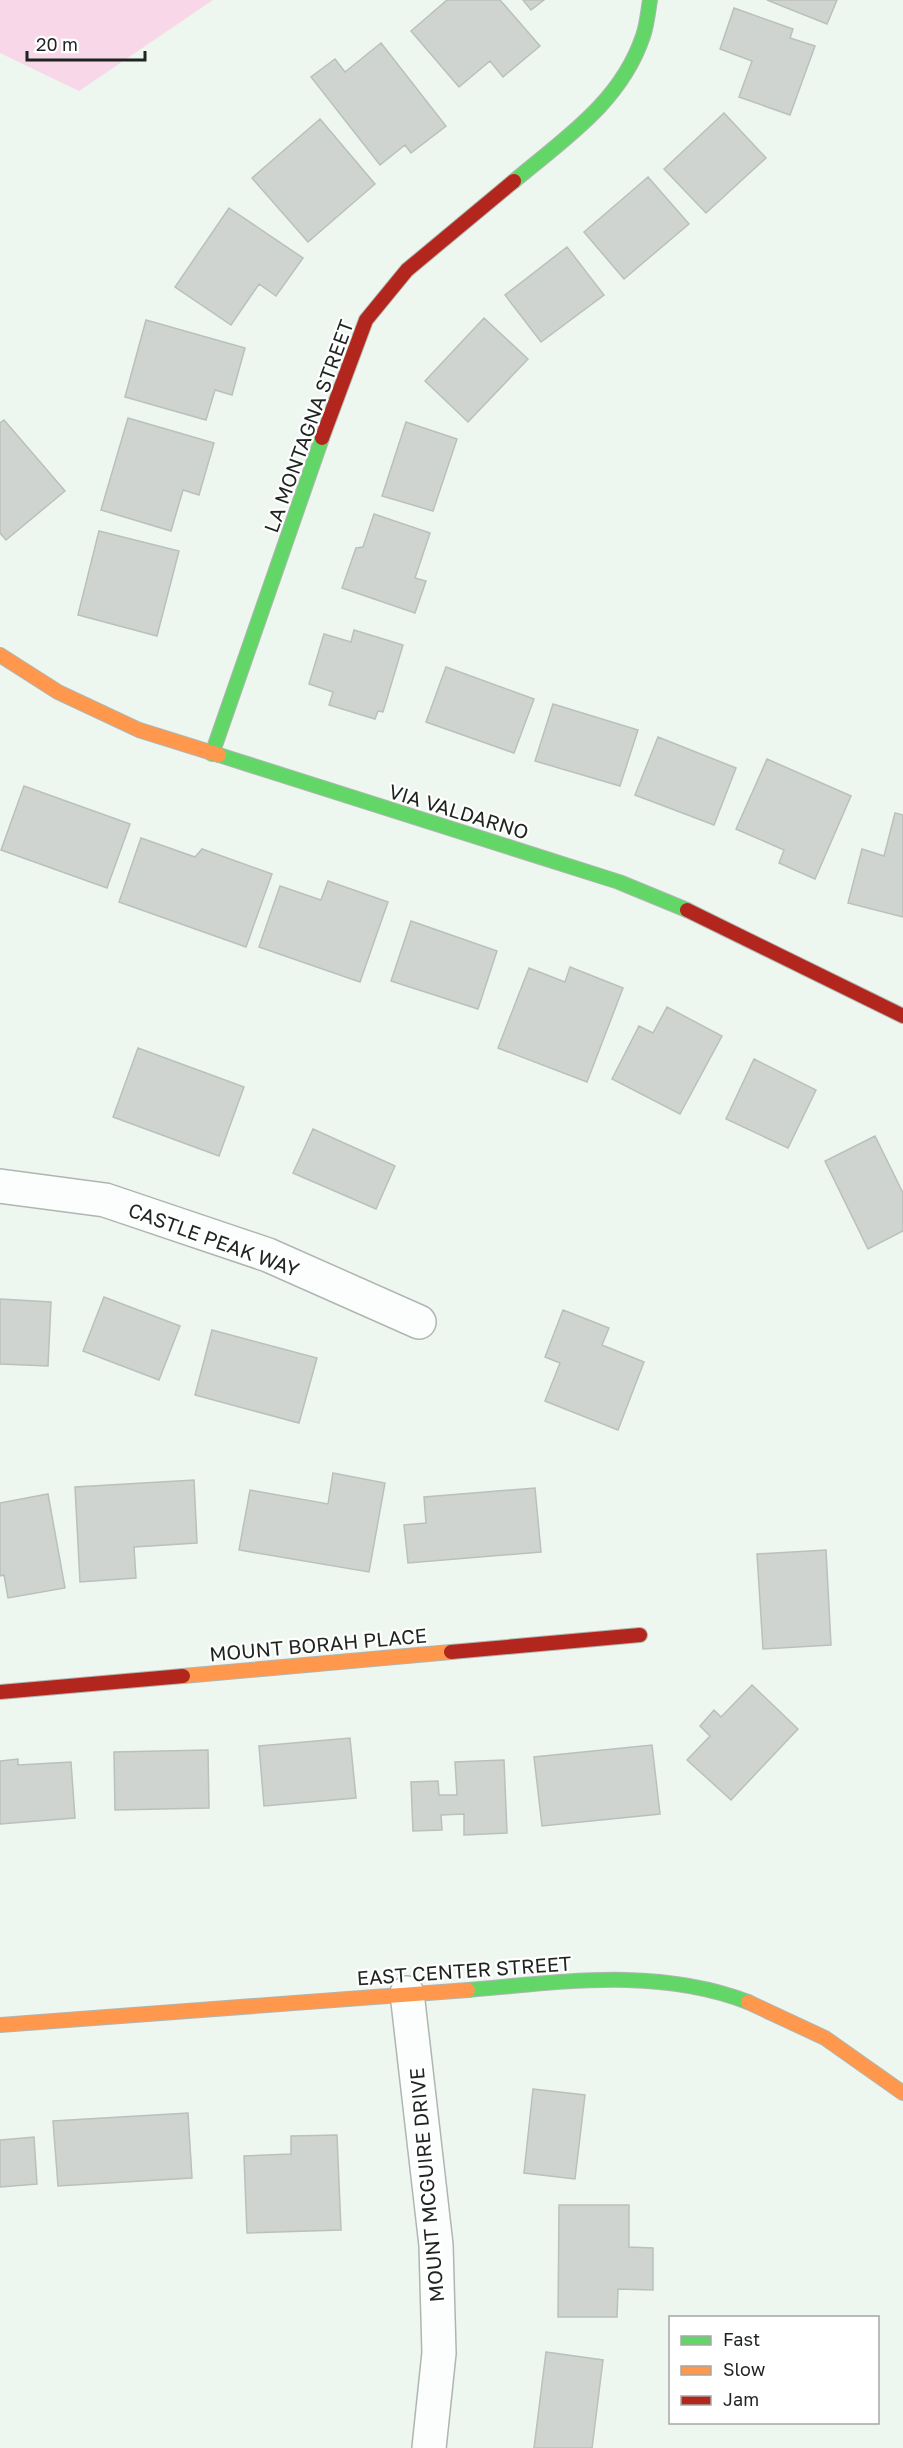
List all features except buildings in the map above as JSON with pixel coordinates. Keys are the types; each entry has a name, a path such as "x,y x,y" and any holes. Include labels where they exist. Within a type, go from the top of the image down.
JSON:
{"street":[{"name":"LA MONTAGNA STREET","path":"212,754 340,386 366,320 407,270 598,110 626,76 644,35 650,0"},
{"name":"VIA VALDARNO","path":"0,655 58,692 139,730 619,882 674,904 903,1016"},
{"name":"CASTLE PEAK WAY","path":"0,1186 105,1200 268,1255 419,1322"},
{"name":"MOUNT BORAH PLACE","path":"0,1692 640,1635"},
{"name":"EAST CENTER STREET","path":"0,2025 407,1993 615,1980 674,1982 738,1997 823,2037 886,2078 903,2093"},
{"name":"MOUNT MCGUIRE DRIVE","path":"407,1993 436,2245 439,2353 429,2448"}],"shaded area":[{"path":"0,0 213,0 79,91 0,53"}],"traffic: fast":[{"path":"514,181 589,118 621,81 643,36 650,0"},
{"path":"212,754 322,438"},
{"path":"219,755 619,882 687,910"},
{"path":"468,1990 574,1981 644,1981 679,1984 714,1991 748,2002"}],"traffic: slow":[{"path":"0,655 58,692 139,730 219,755"},
{"path":"183,1676 451,1652"},
{"path":"0,2025 468,1990"},
{"path":"748,2002 825,2038 903,2093"}],"traffic: jam":[{"path":"322,438 366,320 407,270 514,181"},
{"path":"687,910 903,1016"},
{"path":"451,1652 640,1635"},
{"path":"0,1692 183,1676"}]}
